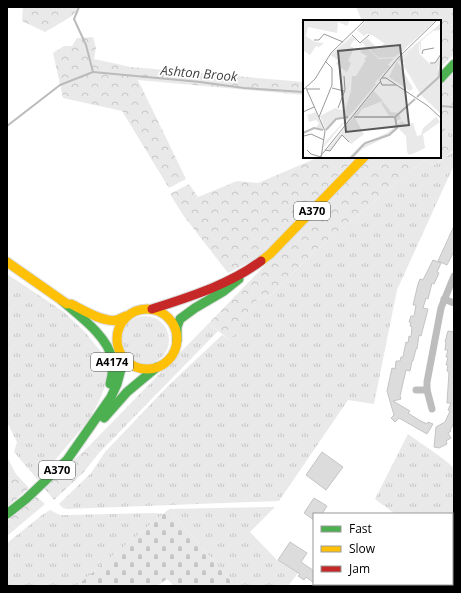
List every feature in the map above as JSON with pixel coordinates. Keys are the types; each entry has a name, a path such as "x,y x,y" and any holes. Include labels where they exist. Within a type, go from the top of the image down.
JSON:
{"main road":[{"path":"441,78 454,64"},
{"name":"A370","path":"152,309 191,296 244,272 270,254 363,158"},
{"name":"A4174","path":"7,262 60,300 89,326 104,342 112,356 113,370 110,383 103,401 84,438"},
{"name":"A370","path":"177,341 177,324 180,317 236,283 244,272"},
{"path":"60,300 103,318 117,320 138,310 152,309 162,313 170,320 175,330 177,341 175,349 171,356 158,367 149,369 140,368 131,364 124,358 114,343 99,329 60,300"},
{"path":"118,350 116,341 117,332 120,323 126,316"},
{"name":"A370","path":"7,514 26,499 67,460 84,438 117,384 124,358"},
{"name":"A370","path":"84,438 126,392 158,367"}],"street":[{"path":"432,409 427,390 427,382 444,299 454,276"},
{"path":"444,299 454,303"},
{"path":"416,390 427,390"}],"green space":[{"path":"23,7 80,7 72,16 45,32 22,21"},
{"path":"356,7 454,7 454,54 441,67 441,20 362,20"},
{"path":"93,37 96,48 94,59 131,67 303,82 303,95 138,80 186,179 169,188 122,111 63,98 53,53 64,46 72,46 77,38"},
{"path":"454,72 454,115 444,126 454,150 434,165 424,160 316,250 271,295 257,300 241,321 240,332 228,339 209,323 369,158 441,158 441,85"},
{"path":"454,115 454,151 444,126"},
{"path":"454,151 454,165 397,290 374,404 348,400 279,501 67,509 63,508 59,504 91,473 105,452 168,386 222,335 228,339 257,300 271,295 316,250 424,160 434,165"},
{"path":"317,158 355,158 262,256 228,273 183,215 170,194 189,184 198,197 237,181 258,183"},
{"path":"7,274 64,312 85,332 102,353 108,368 106,384 89,420 38,480 14,452 17,442 7,422"},
{"path":"140,316 150,316 162,323 169,335 169,345 162,357 150,364 140,364 132,360 125,353 121,345 121,335 125,327 132,320"},
{"path":"209,323 218,331 99,453 89,446"},
{"path":"408,434 454,468 454,586 353,586 453,585 453,513 394,513 375,499"},
{"path":"89,446 99,453 83,473 54,500 44,488"},
{"path":"7,457 16,474 29,488 7,507"},
{"path":"36,496 45,504 7,536 7,521"},
{"path":"275,507 250,532 277,560 298,573 288,586 235,586 169,509"},
{"path":"169,509 235,586 174,586 167,579 157,586 80,586 79,584"},
{"path":"50,510 60,515 163,514 79,584 80,586 7,586 7,543"}],"building":[{"path":"454,226 454,251 447,265 438,261"},
{"path":"433,260 441,263 437,272 439,273 434,284 432,283 428,299 426,298 423,308 428,309 421,336 419,335 417,349 410,371 406,370 400,396 401,399 393,401 410,411 408,413 419,420 427,424 428,422 433,424 427,434 399,418 395,422 391,418 394,415 387,391 392,368 395,369 396,361 400,361 401,357 403,357 406,342 408,343 409,336 411,337 412,327 410,326 411,322 409,322 411,316 414,316 416,305 413,305 418,284 420,279 423,280"},
{"path":"448,331 454,332 454,423 450,430 451,431 448,433 451,438 446,441 447,444 439,448 434,447 436,427 445,422 450,411 448,410 451,403 447,403 449,372 447,371 448,365 446,365 448,350 445,350 445,342"},
{"path":"322,452 343,467 326,490 306,475"},
{"path":"314,498 327,506 323,513 313,513 313,519 304,513"},
{"path":"290,542 307,553 301,562 313,570 313,582 306,577 304,580 298,576 300,574 278,560"}],"waterway":[{"path":"7,126 60,85 93,72 86,45 74,19 79,7"},
{"name":"Ashton Brook","path":"93,72 200,82 244,88 303,92"},
{"name":"Ashton Brook","path":"441,106 454,107"}],"traffic: fast":[{"path":"441,78 454,64"},
{"path":"177,341 177,327 180,319 195,308 224,291 239,279"},
{"path":"61,300 84,319 105,342 113,362 110,384"},
{"path":"7,514 26,499 67,460 111,397 117,384 124,358"},
{"path":"104,418 127,392 157,367"}],"traffic: slow":[{"path":"261,261 270,254 363,158"},
{"path":"7,262 67,304"},
{"path":"71,304 106,320 117,320 126,316"},
{"path":"147,309 164,314 172,322 177,339 172,356 164,364 147,369 130,364 122,356 117,339 122,322 130,314 147,309"}],"traffic: jam":[{"path":"152,309 222,284 261,261"}]}
